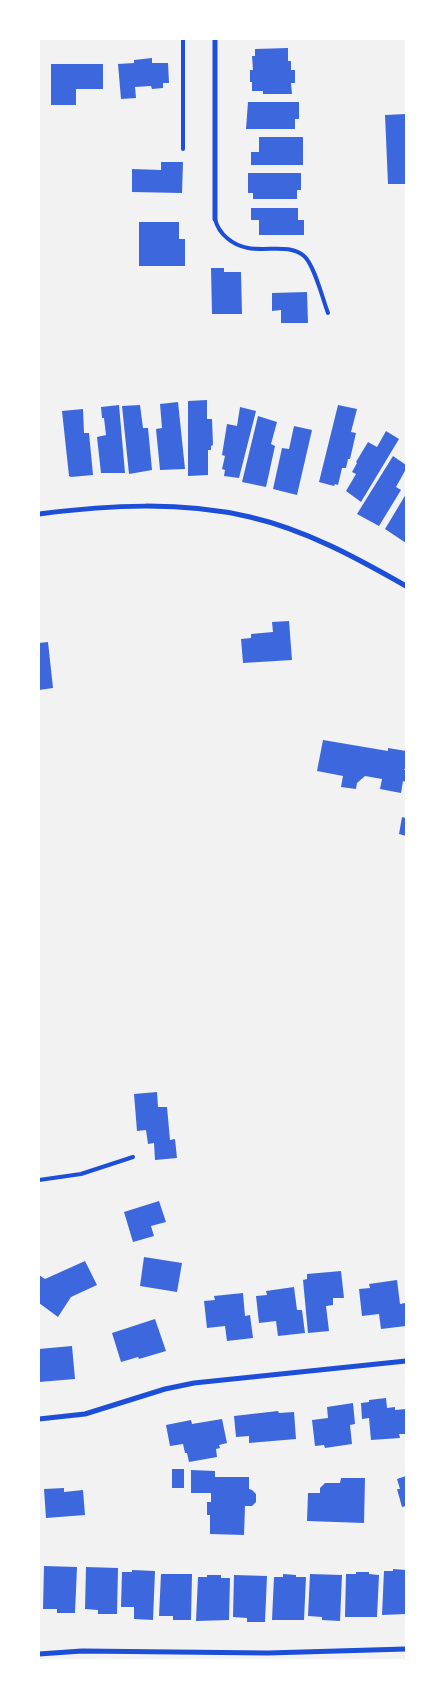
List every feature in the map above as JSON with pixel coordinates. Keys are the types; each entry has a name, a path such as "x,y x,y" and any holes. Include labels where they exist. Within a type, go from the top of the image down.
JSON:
{"street":[{"path":"215,39 215,219"},
{"path":"39,514 86,508 142,506 200,508 251,517 300,533 355,557 406,586"},
{"path":"39,1419 84,1414 165,1389 194,1383 406,1361"},
{"path":"39,1654 82,1651 268,1653 406,1649"}],"lane":[{"path":"182,39 183,149"},
{"path":"215,219 222,235 240,247 288,250 304,256 310,264 328,313"},
{"path":"39,1180 81,1174 133,1157"}],"building":[{"path":"288,48 288,61 291,61 291,70 295,70 295,83 291,83 292,94 263,94 263,91 252,91 250,70 253,70 252,56 255,56 255,49"},
{"path":"152,58 152,63 168,63 169,83 163,83 163,88 152,89 151,86 135,87 136,98 121,99 118,64 134,63 134,60"},
{"path":"51,64 103,64 103,89 76,89 76,105 51,105"},
{"path":"248,102 299,102 299,119 295,119 295,129 246,129"},
{"path":"406,114 406,184 388,184 385,115"},
{"path":"259,137 303,137 303,165 251,165 251,152 259,152"},
{"path":"161,162 183,162 182,193 132,192 132,169 161,170"},
{"path":"248,173 301,173 301,190 297,190 297,199 253,199 253,193 248,193"},
{"path":"251,208 298,208 298,220 304,220 304,235 259,235 259,220 251,220"},
{"path":"139,222 179,222 179,239 185,239 185,266 139,266"},
{"path":"211,268 224,268 224,272 241,272 242,314 212,314"},
{"path":"307,292 308,323 281,323 281,310 272,311 272,293"},
{"path":"207,400 207,419 212,419 213,445 211,450 208,450 208,475 188,476 188,401"},
{"path":"178,402 185,469 160,470 156,429 162,428 160,404"},
{"path":"119,405 125,473 101,473 97,437 106,435 101,407"},
{"path":"140,405 143,428 148,428 152,470 129,474 122,406"},
{"path":"338,405 357,409 351,432 356,433 350,459 348,459 346,468 342,468 338,485 335,484 334,486 319,482"},
{"path":"240,407 256,411 239,478 224,476 225,470 222,469 225,456 222,455 227,424 237,426"},
{"path":"83,409 84,433 89,433 93,475 71,477 69,476 62,411"},
{"path":"258,416 277,422 271,444 275,446 266,487 242,482"},
{"path":"294,426 312,430 297,495 273,489 282,448 289,449"},
{"path":"386,431 399,439 361,502 346,491 356,474 352,472 368,442 377,447"},
{"path":"393,456 406,465 406,469 396,487 401,490 379,526 357,514"},
{"path":"406,494 406,543 385,529"},
{"path":"289,621 292,660 243,663 241,639 251,638 251,634 273,632 272,622"},
{"path":"48,642 53,688 39,690 39,643"},
{"path":"323,740 388,751 388,748 406,751 406,767 404,770 406,770 406,782 403,781 401,793 380,789 382,779 365,776 357,783 356,789 341,787 343,776 317,771"},
{"path":"402,817 406,818 406,836 399,834"},
{"path":"157,1092 158,1107 167,1107 170,1140 175,1139 177,1158 155,1160 154,1143 148,1144 146,1130 137,1131 134,1094"},
{"path":"159,1201 166,1222 151,1226 154,1236 133,1242 124,1212"},
{"path":"144,1257 182,1263 177,1292 140,1286"},
{"path":"85,1261 97,1285 71,1297 58,1317 39,1303 39,1275 45,1279"},
{"path":"341,1271 344,1298 333,1298 333,1305 326,1306 329,1331 308,1333 303,1280 307,1279 307,1274"},
{"path":"397,1280 400,1304 405,1303 406,1326 381,1329 379,1314 362,1316 359,1289 370,1288 369,1284"},
{"path":"294,1287 297,1310 302,1310 305,1333 278,1336 276,1321 259,1323 256,1296 267,1295 266,1291"},
{"path":"243,1293 245,1316 250,1315 253,1338 227,1341 225,1326 207,1328 204,1301 215,1300 214,1296"},
{"path":"155,1319 166,1351 121,1362 112,1333"},
{"path":"72,1346 75,1379 39,1382 39,1349"},
{"path":"386,1398 387,1408 395,1407 395,1410 406,1409 406,1434 399,1434 400,1438 371,1440 369,1418 362,1419 361,1403"},
{"path":"353,1403 355,1424 350,1425 352,1444 325,1448 324,1445 315,1446 312,1420 328,1418 327,1407"},
{"path":"278,1411 279,1413 294,1412 296,1439 249,1443 249,1436 236,1437 234,1416"},
{"path":"222,1419 227,1443 219,1445 220,1448 216,1449 217,1457 189,1462 183,1444 170,1446 166,1425 191,1420 192,1424"},
{"path":"172,1469 184,1469 184,1488 172,1488"},
{"path":"191,1470 215,1471 215,1477 249,1477 249,1489 256,1494 256,1502 252,1506 245,1506 244,1535 210,1534 210,1515 207,1515 207,1502 211,1502 211,1493 191,1493"},
{"path":"406,1476 406,1506 402,1507 397,1489 400,1489 397,1479"},
{"path":"341,1478 365,1478 364,1523 307,1521 308,1493 320,1493 320,1488 325,1483 340,1483"},
{"path":"64,1488 64,1492 83,1490 85,1515 46,1518 44,1489"},
{"path":"44,1566 77,1567 75,1613 57,1613 57,1609 43,1609"},
{"path":"86,1567 118,1568 117,1614 98,1614 98,1610 85,1609"},
{"path":"393,1569 406,1570 406,1614 382,1615 384,1571 393,1571"},
{"path":"132,1570 155,1571 153,1620 134,1619 134,1607 121,1607 122,1572 132,1572"},
{"path":"356,1572 369,1572 369,1574 379,1575 377,1617 345,1617 346,1574 356,1574"},
{"path":"161,1574 192,1574 191,1620 173,1620 173,1616 159,1616"},
{"path":"283,1574 306,1577 304,1620 272,1620 274,1577 283,1577"},
{"path":"310,1574 342,1575 340,1621 322,1620 322,1617 308,1616"},
{"path":"207,1575 221,1575 221,1578 230,1578 229,1620 196,1621 198,1577 207,1577"},
{"path":"234,1575 267,1576 265,1622 247,1622 247,1618 233,1617"}]}
